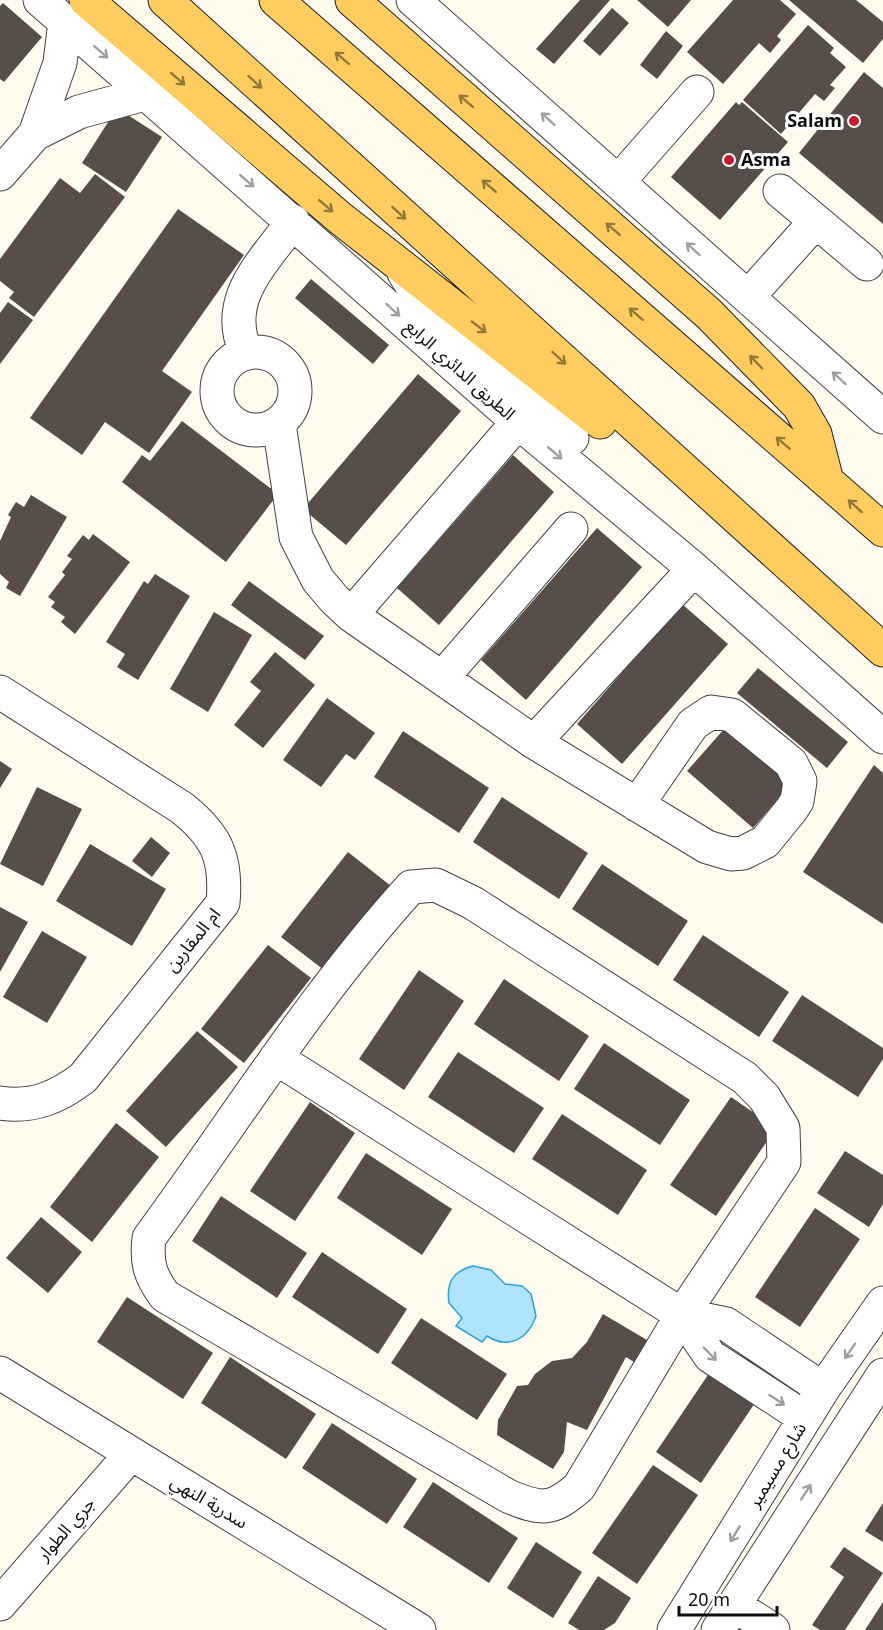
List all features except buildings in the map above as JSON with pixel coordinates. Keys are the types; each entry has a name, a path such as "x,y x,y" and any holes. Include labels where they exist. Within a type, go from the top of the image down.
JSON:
{"main road":[{"path":"165,0 836,610 883,650"},
{"path":"276,0 883,530"},
{"path":"352,0 710,315 799,406 815,434 827,481"},
{"path":"76,10 836,610"}],"street":[{"name":"الطريق الدائري الرابع","path":"40,0 76,10 147,93 518,422 694,569 883,737"},
{"path":"414,0 883,417"},
{"path":"0,174 35,134 76,10"},
{"path":"618,182 697,92"},
{"path":"35,134 79,112 147,93"},
{"path":"780,191 867,264"},
{"path":"748,297 816,220"},
{"path":"246,353 237,325 238,307 244,291 293,221"},
{"name":"الطريق الدائري الرابع","path":"401,266 414,290 450,331 883,710"},
{"path":"260,352 273,355 285,363 296,388 295,402 289,414 279,424 267,430 253,431 240,428 228,420 220,408 217,395 218,381 224,369 234,359 246,353 260,352"},
{"path":"351,615 518,422"},
{"path":"279,424 296,537 318,580 351,615 534,742 637,805 712,849 731,854 743,853 765,842 797,801 800,781 791,763 741,722 722,712 711,712 693,724 637,805"},
{"path":"442,678 571,529"},
{"path":"534,742 694,569"},
{"name":"ام المقارين","path":"0,692 182,808 203,825 218,849 225,876 223,903 83,1078 63,1093 40,1102 15,1105 0,1103"},
{"path":"436,885 473,903 745,1078 764,1097 783,1128 784,1162 682,1315 579,1487 564,1500 548,1507 529,1505 508,1496 165,1296 152,1279 146,1259 149,1238 276,1058 381,920 411,887 436,885"},
{"path":"276,1058 682,1315 726,1324 823,1389"},
{"name":"شارع مسيمير","path":"674,1630 823,1389 883,1303"},
{"path":"682,1315 710,1356 805,1418"},
{"name":"سدرية النهي","path":"0,1373 419,1630"},
{"name":"شارع مسيمير","path":"726,1618 872,1413 883,1375"},
{"name":"جري الطوار","path":"0,1604 131,1454"},
{"path":"726,1618 773,1630"}],"water":[{"path":"473,1266 491,1270 505,1284 522,1286 531,1294 536,1316 528,1331 517,1340 503,1342 487,1336 482,1342 456,1326 462,1318 449,1303 450,1284 460,1271"}],"place":[{"name":"Salam","path":"854,121"},
{"name":"Asma","path":"729,160"}]}
